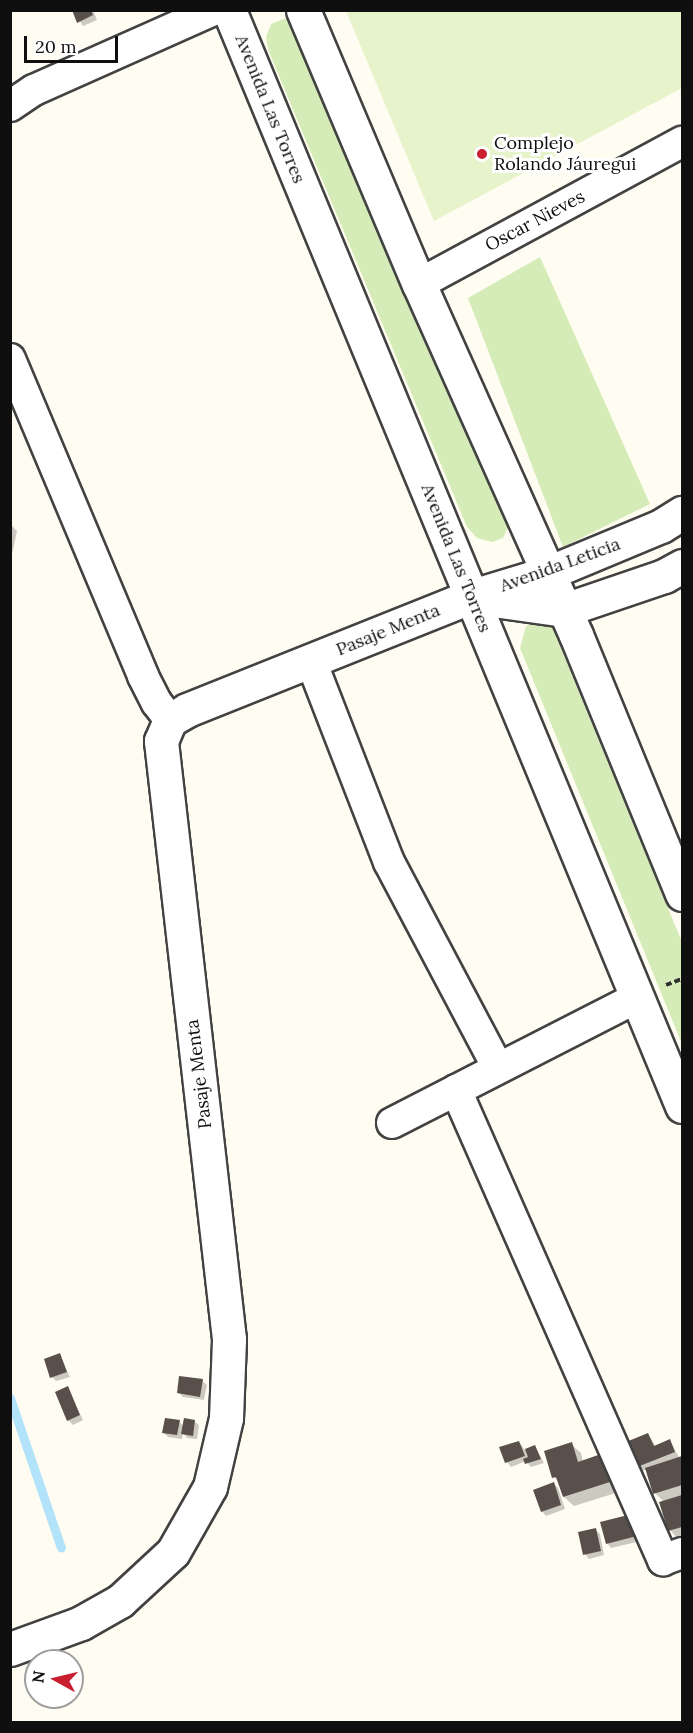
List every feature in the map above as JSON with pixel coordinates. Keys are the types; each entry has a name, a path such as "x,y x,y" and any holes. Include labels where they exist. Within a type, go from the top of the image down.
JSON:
{"street":[{"path":"10,106 34,90 214,10"},
{"name":"Avenida Las Torres","path":"229,10 682,1106"},
{"path":"303,10 419,284 564,610 682,894"},
{"name":"Oscar Nieves","path":"419,284 682,142"},
{"path":"10,359 143,676 157,703 170,720"},
{"name":"Avenida Leticia","path":"472,596 548,573 661,526 682,513"},
{"name":"Avenida Leticia","path":"472,596 564,610 664,576 682,566"},
{"name":"Pasaje Menta","path":"10,1649 81,1623 120,1601 173,1552 210,1487 226,1418 229,1339 160,741 170,720 187,710 472,596"},
{"path":"311,661 389,862 498,1068"},
{"path":"392,1123 638,997"},
{"path":"456,1090 663,1560 682,1553"}],"green space":[{"name":"Complejo Rolando Jáuregui","path":"346,11 682,11 682,88 434,221"},
{"path":"286,18 296,22 508,513 508,527 503,538 492,542 477,538 467,527 269,52 266,37 271,24"},
{"path":"540,257 650,504 563,547 468,298"},
{"path":"542,620 552,627 682,942 682,1044 520,648 526,626"}],"building":[{"path":"72,10 91,10 93,15 77,23"},
{"path":"60,1353 67,1372 50,1378 44,1359"},
{"path":"179,1376 203,1379 200,1397 177,1393"},
{"path":"68,1386 80,1415 67,1421 55,1392"},
{"path":"165,1418 180,1420 177,1435 162,1433"},
{"path":"184,1418 195,1420 193,1436 181,1434"},
{"path":"648,1433 654,1446 670,1439 675,1452 637,1467 626,1442"},
{"path":"519,1441 525,1456 505,1463 499,1447"},
{"path":"572,1442 578,1462 604,1453 613,1481 563,1497 556,1477 552,1478 544,1451"},
{"path":"535,1445 541,1459 525,1464 523,1459 528,1457 525,1449"},
{"path":"682,1456 682,1485 653,1494 645,1468"},
{"path":"554,1482 561,1505 541,1512 533,1490"},
{"path":"682,1495 682,1527 668,1531 659,1502"},
{"path":"632,1514 637,1536 606,1544 600,1522"},
{"path":"596,1528 601,1551 583,1555 578,1532"}],"waterway":[{"path":"10,1398 61,1548"}],"place":[{"name":"Complejo Rolando Jáuregui","path":"482,154"}]}
